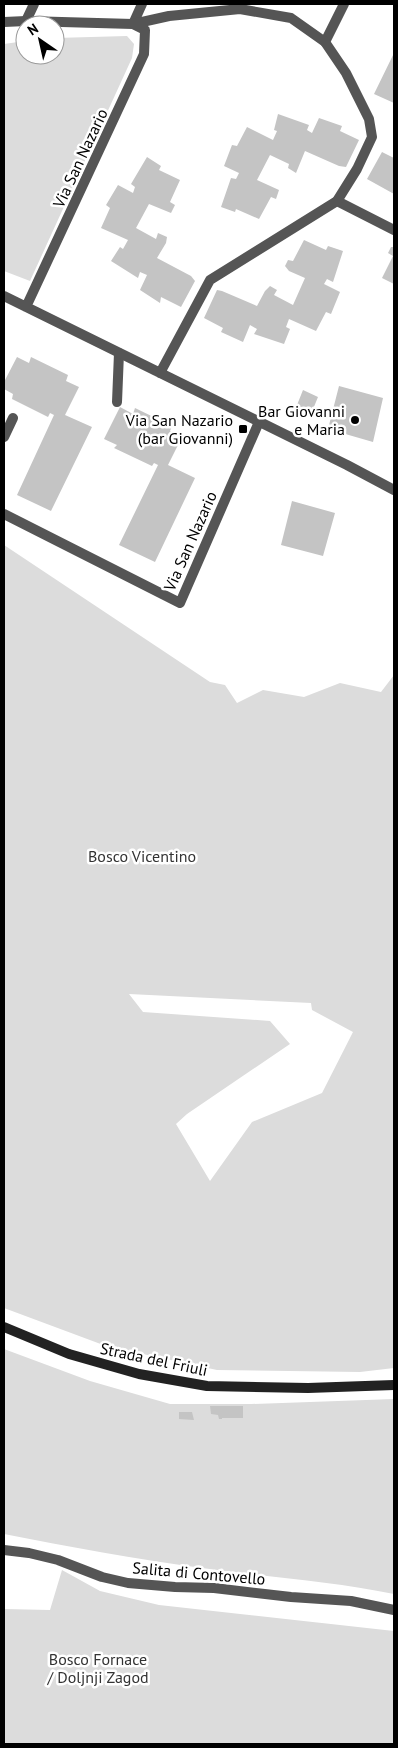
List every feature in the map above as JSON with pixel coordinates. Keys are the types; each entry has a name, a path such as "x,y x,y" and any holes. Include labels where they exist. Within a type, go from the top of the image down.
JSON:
{"main road":[{"name":"Strada del Friuli","path":"4,1327 69,1354 139,1374 207,1386 308,1388 394,1385"}],"street":[{"path":"133,24 142,4"},
{"path":"325,42 344,4"},
{"path":"65,22 133,24 168,16 241,6 291,18 325,42 346,73 369,119 372,138 357,169 337,202 210,280 160,373"},
{"name":"Via San Nazario","path":"26,307 144,54 145,30 133,24"},
{"path":"337,202 394,230"},
{"path":"4,296 394,490"},
{"path":"116,402 119,353"},
{"path":"4,437 13,418"},
{"name":"Via San Nazario","path":"4,514 180,604 259,422"},
{"name":"Salita di Contovello","path":"4,1550 29,1553 58,1560 102,1577 128,1582 351,1601 394,1610"}],"green space":[{"path":"127,36 134,44 132,58 30,281 4,271 4,44 15,42 15,65 65,65 65,38"},
{"name":"Bosco Vicentino","path":"4,545 210,682 225,685 237,703 263,690 304,697 340,683 381,692 394,675 394,1368 360,1372 217,1370 106,1346 4,1308","holes":["129,994 311,1003 312,1010 353,1032 322,1093 252,1122 210,1181 176,1124 187,1114 290,1044 270,1021 143,1012"]},
{"path":"4,1349 90,1381 170,1404 251,1404 394,1399 394,1594 152,1561 4,1534"},
{"name":"Bosco Fornace / Doljnji Zagod","path":"62,1570 100,1591 159,1605 394,1631 394,1744 4,1744 4,1609 50,1610"}],"building":[{"path":"394,53 394,103 374,94"},
{"path":"278,114 309,125 307,130 312,133 319,118 342,126 340,131 359,140 346,167 339,166 305,151 296,173 288,168 289,164 270,155 257,180 279,190 276,199 271,197 259,219 236,209 235,212 221,207 231,178 236,179 239,173 224,166 232,145 237,146 247,127 273,140 277,131 274,130"},
{"path":"382,152 394,158 394,194 367,179"},
{"path":"147,157 161,166 159,170 180,180 170,202 175,205 171,213 149,204 136,228 156,239 158,233 167,237 166,243 157,258 191,276 195,281 181,307 161,297 160,303 140,290 147,275 140,272 138,278 111,261 120,247 123,249 128,240 101,228 110,208 106,205 118,185 133,193 135,187 131,184"},
{"path":"304,240 326,250 328,246 343,251 333,282 327,279 324,284 340,292 331,314 326,312 316,331 289,319 286,327 290,329 284,344 254,334 257,329 250,325 243,342 221,332 223,328 204,318 217,290 257,306 270,286 277,290 274,295 293,305 305,278 289,271 285,266 288,260 293,261"},
{"path":"391,247 394,247 394,284 382,278 393,256 388,253"},
{"path":"17,357 29,363 31,357 68,375 66,381 79,387 65,415 92,427 51,511 17,495 54,415 50,413 48,417 12,399 13,394 4,389 4,382"},
{"path":"339,386 383,398 373,442 328,429"},
{"path":"303,390 318,397 311,414 297,405"},
{"path":"120,407 133,414 135,408 172,426 170,431 182,437 168,465 195,478 155,562 119,545 158,465 154,463 152,466 114,448 117,445 104,439"},
{"path":"292,501 335,513 323,556 281,545"},
{"path":"210,1406 243,1406 243,1418 219,1419 218,1415 211,1414"},
{"path":"179,1412 192,1412 194,1420 179,1419"}],"place":[{"name":"Bar Giovanni e Maria","path":"355,420"},
{"name":"Via San Nazario (bar Giovanni)","path":"243,429"}]}
